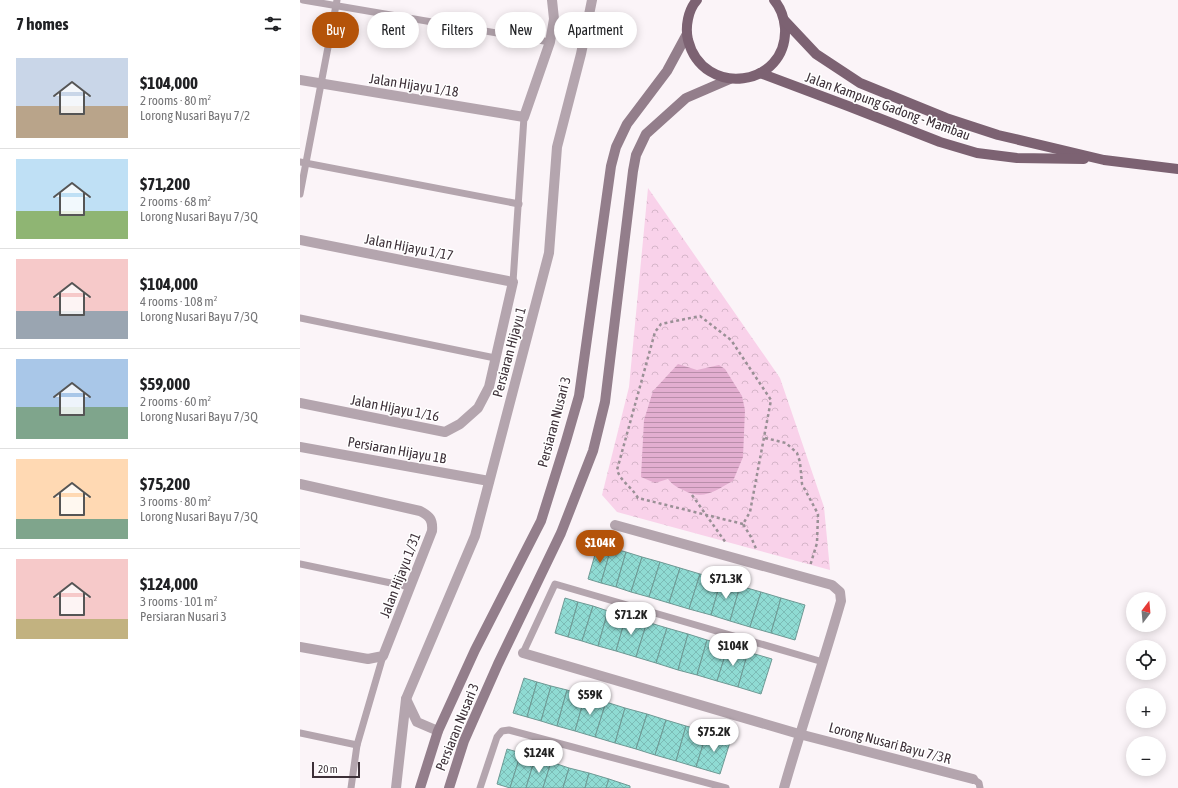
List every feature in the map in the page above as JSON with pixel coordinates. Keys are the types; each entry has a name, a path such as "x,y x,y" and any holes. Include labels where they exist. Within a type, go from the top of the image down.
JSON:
{"main road":[{"path":"696,1 688,17 686,34 691,50 700,64 714,74 730,79 746,79 760,73 773,64 781,51 785,36 784,20 779,6 774,0"},
{"name":"Jalan Kampung Gadong - Mambau","path":"784,20 816,54 860,83 946,118 998,135 1104,160"},
{"name":"Persiaran Nusari 3","path":"420,788 438,731 475,650 540,521 566,441 578,396 611,166 616,147 627,124 667,71 686,34"},
{"name":"Jalan Kampung Gadong - Mambau","path":"760,73 940,142 977,153 1017,158 1104,160 1178,169"},
{"name":"Persiaran Nusari 3","path":"449,788 464,742 498,664 561,533 593,451 605,402 636,155 646,134 686,98 730,79"}],"street":[{"path":"524,117 550,42 554,19 552,0"},
{"name":"Persiaran Hijayu 1","path":"396,788 406,699 475,536 549,254 557,147 581,54 592,0"},
{"name":"Jalan Hijayu 1/18","path":"300,80 524,117"},
{"name":"Jalan Hijayu 1/17","path":"300,240 513,282"},
{"name":"Jalan Hijayu 1/16","path":"300,402 444,432 460,424 478,408 489,387 513,282"},
{"name":"Persiaran Hijayu 1B","path":"300,447 490,481"},
{"name":"Jalan Hijayu 1/31","path":"300,484 420,511 428,515 432,522 432,531 383,656"},
{"path":"615,525 807,578 832,586 840,592 841,602 799,734 784,788"},
{"path":"300,648 368,659 383,656"},
{"name":"Lorong Nusari Bayu 7/3R","path":"523,653 799,734 973,779"},
{"path":"406,699 417,722 438,731"}],"lane":[{"path":"303,0 336,3 550,42"},
{"path":"300,194 303,162 322,84 336,3"},
{"path":"513,282 524,117"},
{"path":"303,162 519,204"},
{"path":"300,318 495,358"},
{"path":"300,564 410,587"},
{"path":"523,653 556,584 823,662"},
{"path":"351,788 358,745 383,656"},
{"path":"480,788 497,737 502,731 509,730 726,788"},
{"path":"300,733 358,745"},
{"path":"973,779 979,783 980,788"}],"path":[{"path":"743,524 750,512 771,400 731,340 700,316 661,324 655,332 617,470 620,479 633,490 638,498 743,524 751,537 763,566"},
{"path":"765,438 786,443 797,453 800,462 802,484 818,514 817,543 807,578"},
{"path":"692,495 738,559"}],"green space":[{"path":"648,188 780,378 824,507 830,570 617,512 602,495 629,387"}],"shaded area":[{"path":"678,364 697,370 719,365 725,369 742,396 745,410 743,457 733,481 703,495 697,495 683,490 674,485 668,479 655,483 641,477 644,420 653,391"}],"building":[{"path":"598,544 611,548 601,583 588,579"},
{"path":"611,548 626,552 616,587 601,583"},
{"path":"626,552 642,557 631,592 616,587"},
{"path":"642,557 660,562 649,597 631,592"},
{"path":"660,562 680,568 669,603 649,597"},
{"path":"680,568 700,574 689,609 669,603"},
{"path":"700,574 721,580 711,615 689,609"},
{"path":"721,580 740,586 730,621 711,615"},
{"path":"740,586 761,592 750,627 730,621"},
{"path":"761,592 781,598 771,633 750,627"},
{"path":"565,598 578,602 568,637 555,633"},
{"path":"781,598 805,605 795,640 771,633"},
{"path":"578,602 593,606 582,641 568,637"},
{"path":"593,606 608,611 598,646 582,641"},
{"path":"608,611 626,616 616,651 598,646"},
{"path":"626,616 647,622 636,657 616,651"},
{"path":"647,622 667,628 656,663 636,657"},
{"path":"667,628 688,634 678,670 656,663"},
{"path":"688,634 707,640 697,675 678,670"},
{"path":"707,640 728,646 717,681 697,675"},
{"path":"728,646 748,652 738,687 717,681"},
{"path":"748,652 772,659 761,694 738,687"},
{"path":"524,678 537,682 527,717 513,713"},
{"path":"537,682 551,686 541,721 527,717"},
{"path":"551,686 567,690 557,726 541,721"},
{"path":"567,690 585,696 575,731 557,726"},
{"path":"585,696 606,702 595,737 575,731"},
{"path":"606,702 625,708 615,743 595,737"},
{"path":"625,708 647,714 636,749 615,743"},
{"path":"647,714 666,720 655,755 636,749"},
{"path":"666,720 686,726 676,761 655,755"},
{"path":"686,726 707,732 696,767 676,761"},
{"path":"707,732 731,739 720,774 696,767"},
{"path":"507,749 521,753 510,788 497,784"},
{"path":"521,753 535,758 526,788 510,788"},
{"path":"535,758 551,762 543,788 526,788"},
{"path":"551,762 569,768 563,788 543,788"},
{"path":"569,768 589,773 585,788 563,788"},
{"path":"589,773 609,779 606,788 585,788"},
{"path":"609,779 630,786 630,788 606,788"}]}
